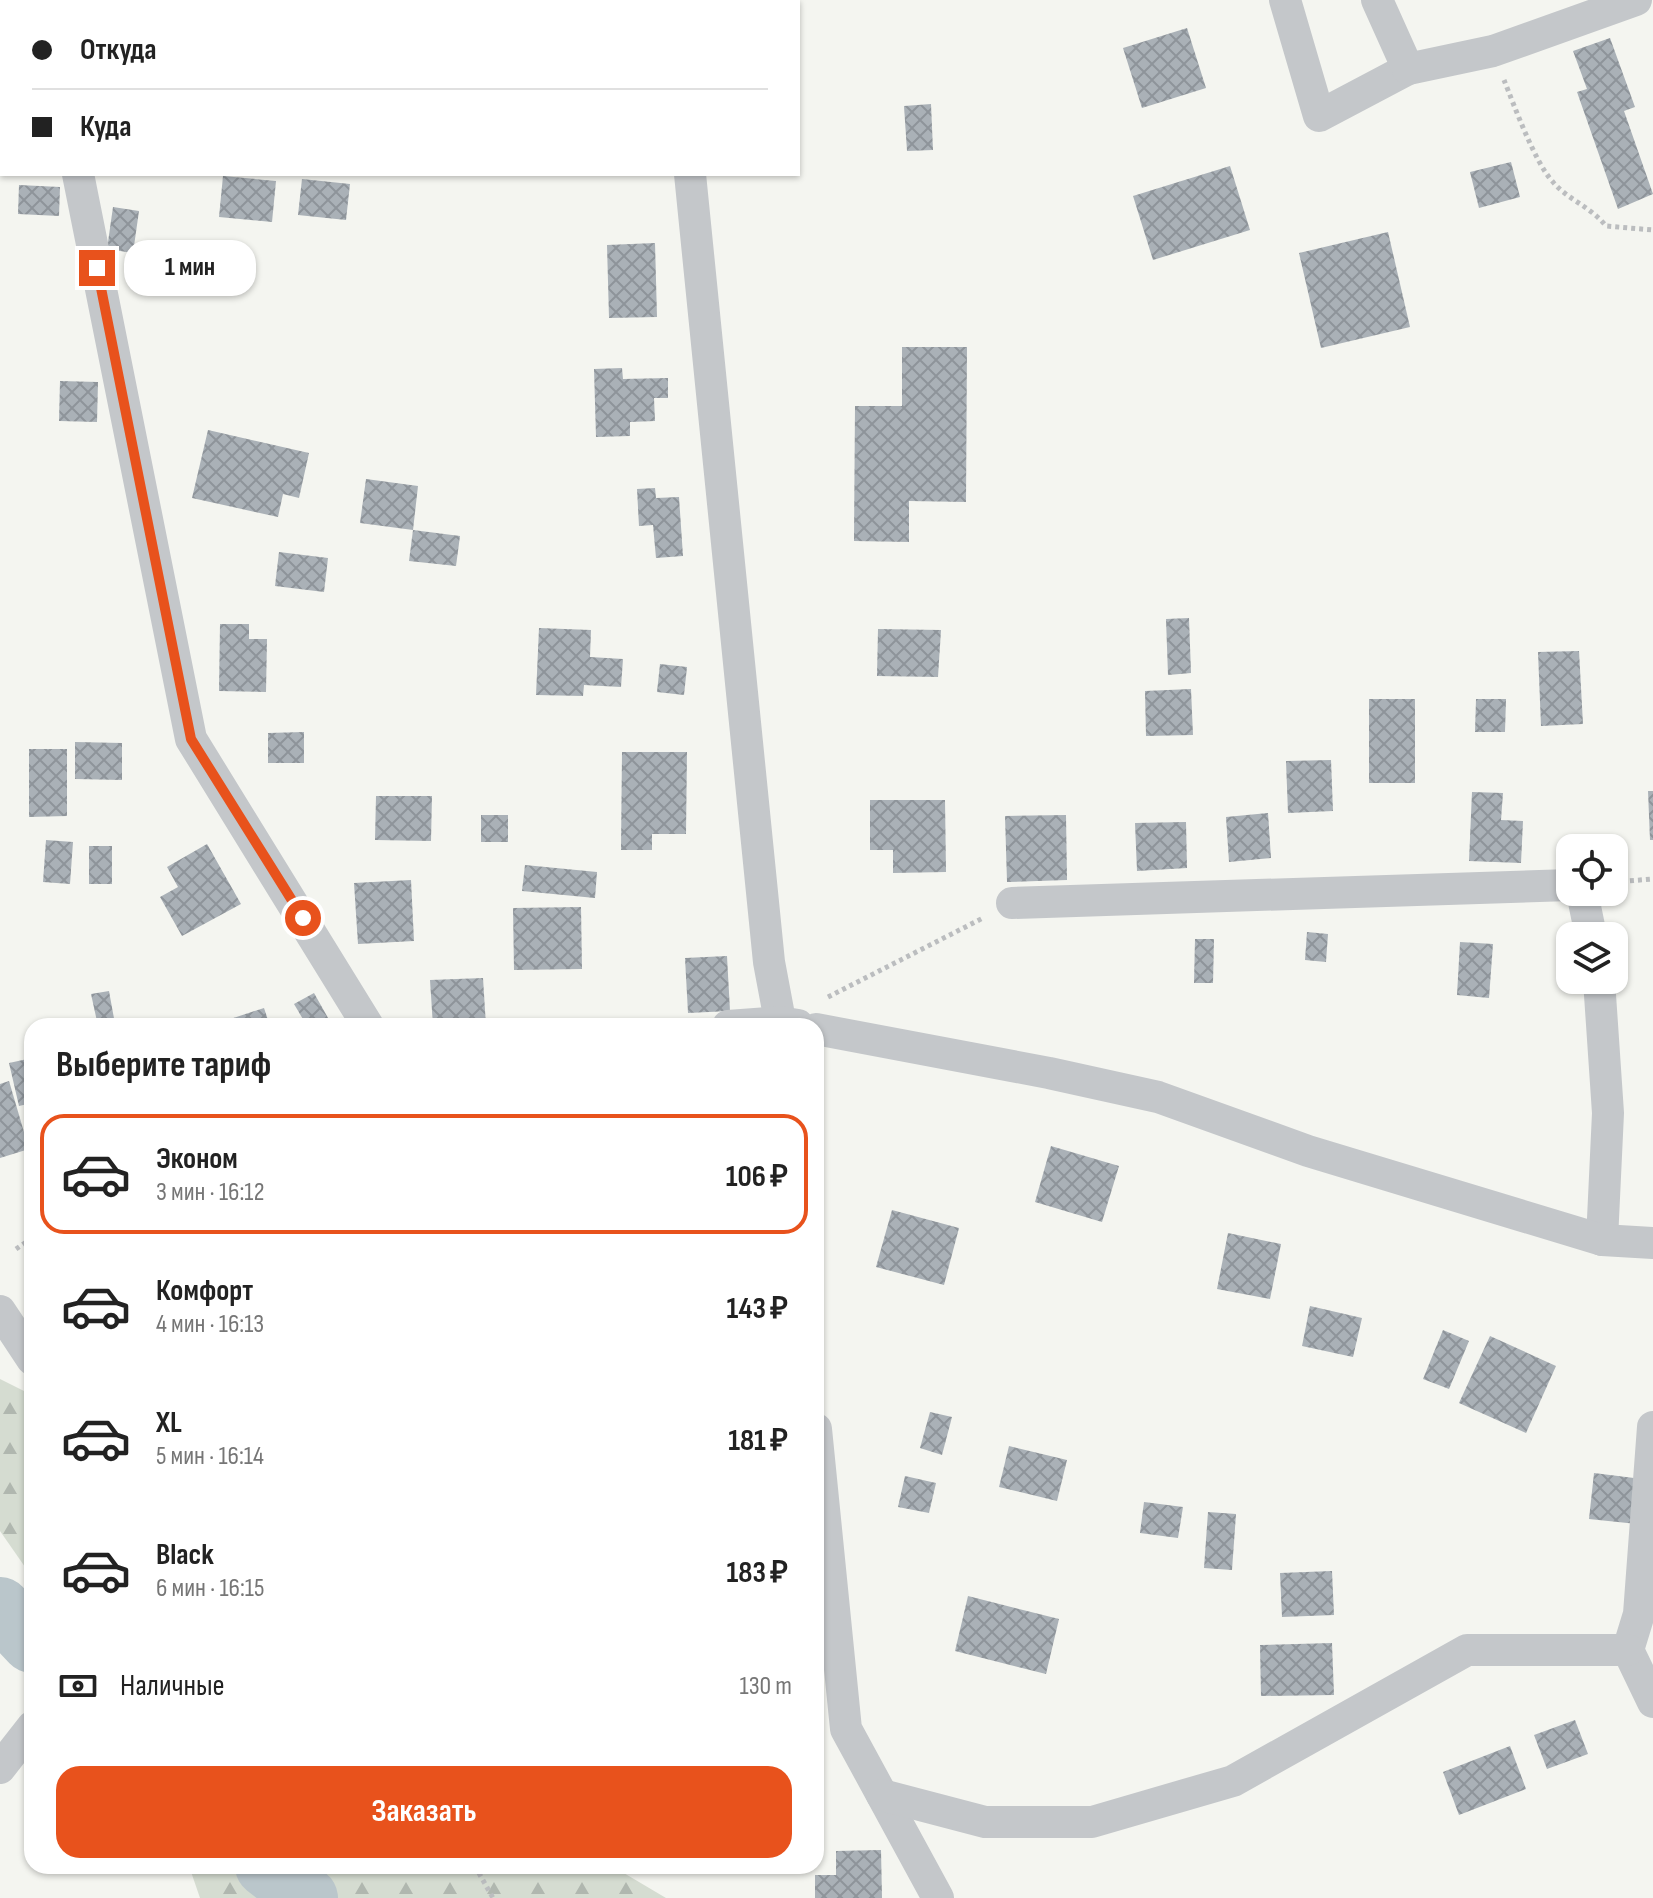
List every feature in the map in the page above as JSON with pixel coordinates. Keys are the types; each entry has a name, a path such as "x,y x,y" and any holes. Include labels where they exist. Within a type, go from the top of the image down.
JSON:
{"street":[{"path":"1285,0 1319,116 1408,69 1493,51 1636,0"},
{"path":"1377,0 1408,69"},
{"path":"78,176 191,739 363,1018"},
{"path":"690,176 769,962 785,1018"},
{"path":"1012,903 1556,885"},
{"path":"1600,994 1608,1113 1602,1240"},
{"path":"824,1031 1158,1097 1308,1151 1602,1240 1653,1243"},
{"path":"0,1311 24,1347"},
{"path":"1653,1427 1639,1614 1628,1650 1653,1702"},
{"path":"824,1509 846,1729 938,1898"},
{"path":"882,1795 985,1822 1092,1822 1233,1781 1467,1650 1628,1650"},
{"path":"0,1768 24,1737"}],"path":[{"path":"1493,51 1517,115 1552,182 1592,209 1606,226 1653,230"},
{"path":"1628,881 1653,879"},
{"path":"800,1018 1012,903"},
{"path":"16,1249 24,1244"},
{"path":"480,1874 493,1898"}],"green space":[{"path":"0,1379 24,1391 24,1566 0,1531"},
{"path":"192,1874 626,1874 666,1898 200,1898"}],"building":[{"path":"1187,28 1206,88 1142,108 1123,48"},
{"path":"1610,38 1635,107 1624,111 1653,194 1618,209 1577,92 1587,89 1573,51"},
{"path":"931,104 933,150 907,151 904,106"},
{"path":"1511,162 1520,197 1479,208 1470,172"},
{"path":"1230,166 1250,230 1153,260 1133,196"},
{"path":"223,176 276,181 272,222 219,217"},
{"path":"302,179 350,184 346,220 298,215"},
{"path":"19,185 60,187 59,216 18,214"},
{"path":"113,207 139,211 133,253 107,249"},
{"path":"1388,232 1410,327 1321,348 1299,253"},
{"path":"655,243 657,317 609,318 607,245"},
{"path":"902,347 967,347 966,502 909,501 909,542 854,541 855,406 902,406"},
{"path":"622,368 623,379 668,378 668,398 654,398 655,421 630,422 630,436 596,437 594,369"},
{"path":"60,381 98,382 97,422 59,421"},
{"path":"208,430 309,453 299,498 283,494 278,517 192,498"},
{"path":"366,479 418,486 413,530 360,523"},
{"path":"655,488 656,498 679,497 683,556 656,558 653,525 639,526 637,489"},
{"path":"413,530 460,536 456,566 409,561"},
{"path":"279,552 328,558 324,592 275,586"},
{"path":"1189,618 1191,673 1168,675 1166,619"},
{"path":"220,624 249,624 249,639 267,639 266,692 219,691"},
{"path":"539,628 591,630 590,657 623,659 621,687 584,685 583,696 536,695"},
{"path":"878,629 941,630 938,677 877,676"},
{"path":"1579,651 1583,724 1541,726 1538,652"},
{"path":"660,664 687,667 684,695 657,692"},
{"path":"1191,689 1193,735 1146,736 1145,691"},
{"path":"1369,699 1415,699 1415,783 1369,783"},
{"path":"1476,699 1506,699 1505,732 1475,732"},
{"path":"304,732 304,763 268,763 268,733"},
{"path":"75,742 122,743 122,780 75,779"},
{"path":"29,749 67,749 67,816 29,817"},
{"path":"622,752 687,752 686,834 652,834 652,850 621,850"},
{"path":"1331,760 1333,811 1288,813 1286,761"},
{"path":"1648,791 1653,791 1653,840 1650,840"},
{"path":"1472,792 1503,793 1501,820 1523,821 1521,863 1469,861"},
{"path":"376,796 432,796 431,841 375,840"},
{"path":"870,800 945,800 946,872 893,873 893,850 870,850"},
{"path":"1268,813 1271,858 1229,862 1226,817"},
{"path":"481,815 508,815 508,842 481,842"},
{"path":"1066,815 1067,880 1007,882 1005,816"},
{"path":"1186,822 1187,868 1137,871 1135,823"},
{"path":"46,840 73,842 70,884 43,882"},
{"path":"207,844 241,904 182,936 160,897 178,887 167,867"},
{"path":"89,846 112,846 112,884 89,884"},
{"path":"525,865 597,872 595,898 522,891"},
{"path":"411,880 414,941 358,944 354,883"},
{"path":"581,907 582,969 514,970 513,908"},
{"path":"1307,932 1328,934 1326,962 1305,960"},
{"path":"1195,939 1214,939 1213,983 1194,983"},
{"path":"1460,942 1493,944 1489,998 1457,995"},
{"path":"727,956 730,1011 688,1013 685,958"},
{"path":"483,978 486,1018 432,1018 430,980"},
{"path":"109,991 114,1018 96,1018 91,994"},
{"path":"314,993 328,1018 302,1018 294,1004"},
{"path":"264,1008 267,1018 233,1018"},
{"path":"24,1060 24,1105 19,1106 9,1063"},
{"path":"9,1081 24,1132 24,1151 0,1158 0,1084"},
{"path":"1051,1146 1119,1166 1102,1222 1035,1202"},
{"path":"892,1210 959,1228 944,1285 876,1267"},
{"path":"1228,1233 1281,1244 1270,1299 1217,1289"},
{"path":"1310,1306 1362,1318 1353,1357 1302,1346"},
{"path":"1443,1330 1469,1341 1449,1389 1423,1379"},
{"path":"1490,1336 1556,1366 1526,1433 1459,1403"},
{"path":"930,1412 952,1417 942,1455 920,1448"},
{"path":"1009,1446 1067,1460 1057,1501 999,1487"},
{"path":"1594,1473 1642,1479 1637,1524 1589,1519"},
{"path":"905,1476 936,1483 929,1513 898,1507"},
{"path":"1144,1502 1183,1507 1178,1538 1140,1533"},
{"path":"1208,1512 1236,1514 1232,1570 1204,1568"},
{"path":"1332,1571 1334,1615 1282,1617 1280,1573"},
{"path":"968,1596 1059,1619 1046,1674 955,1651"},
{"path":"1332,1643 1334,1695 1261,1696 1260,1645"},
{"path":"1575,1720 1588,1754 1547,1769 1534,1735"},
{"path":"1510,1746 1526,1789 1459,1815 1443,1772"},
{"path":"881,1850 882,1898 815,1898 815,1875 836,1875 836,1851"}],"waterway":[{"path":"0,1608 24,1634"},
{"path":"276,1874 307,1898"}],"route":[{"path":"97,268 191,739 303,918"}]}
